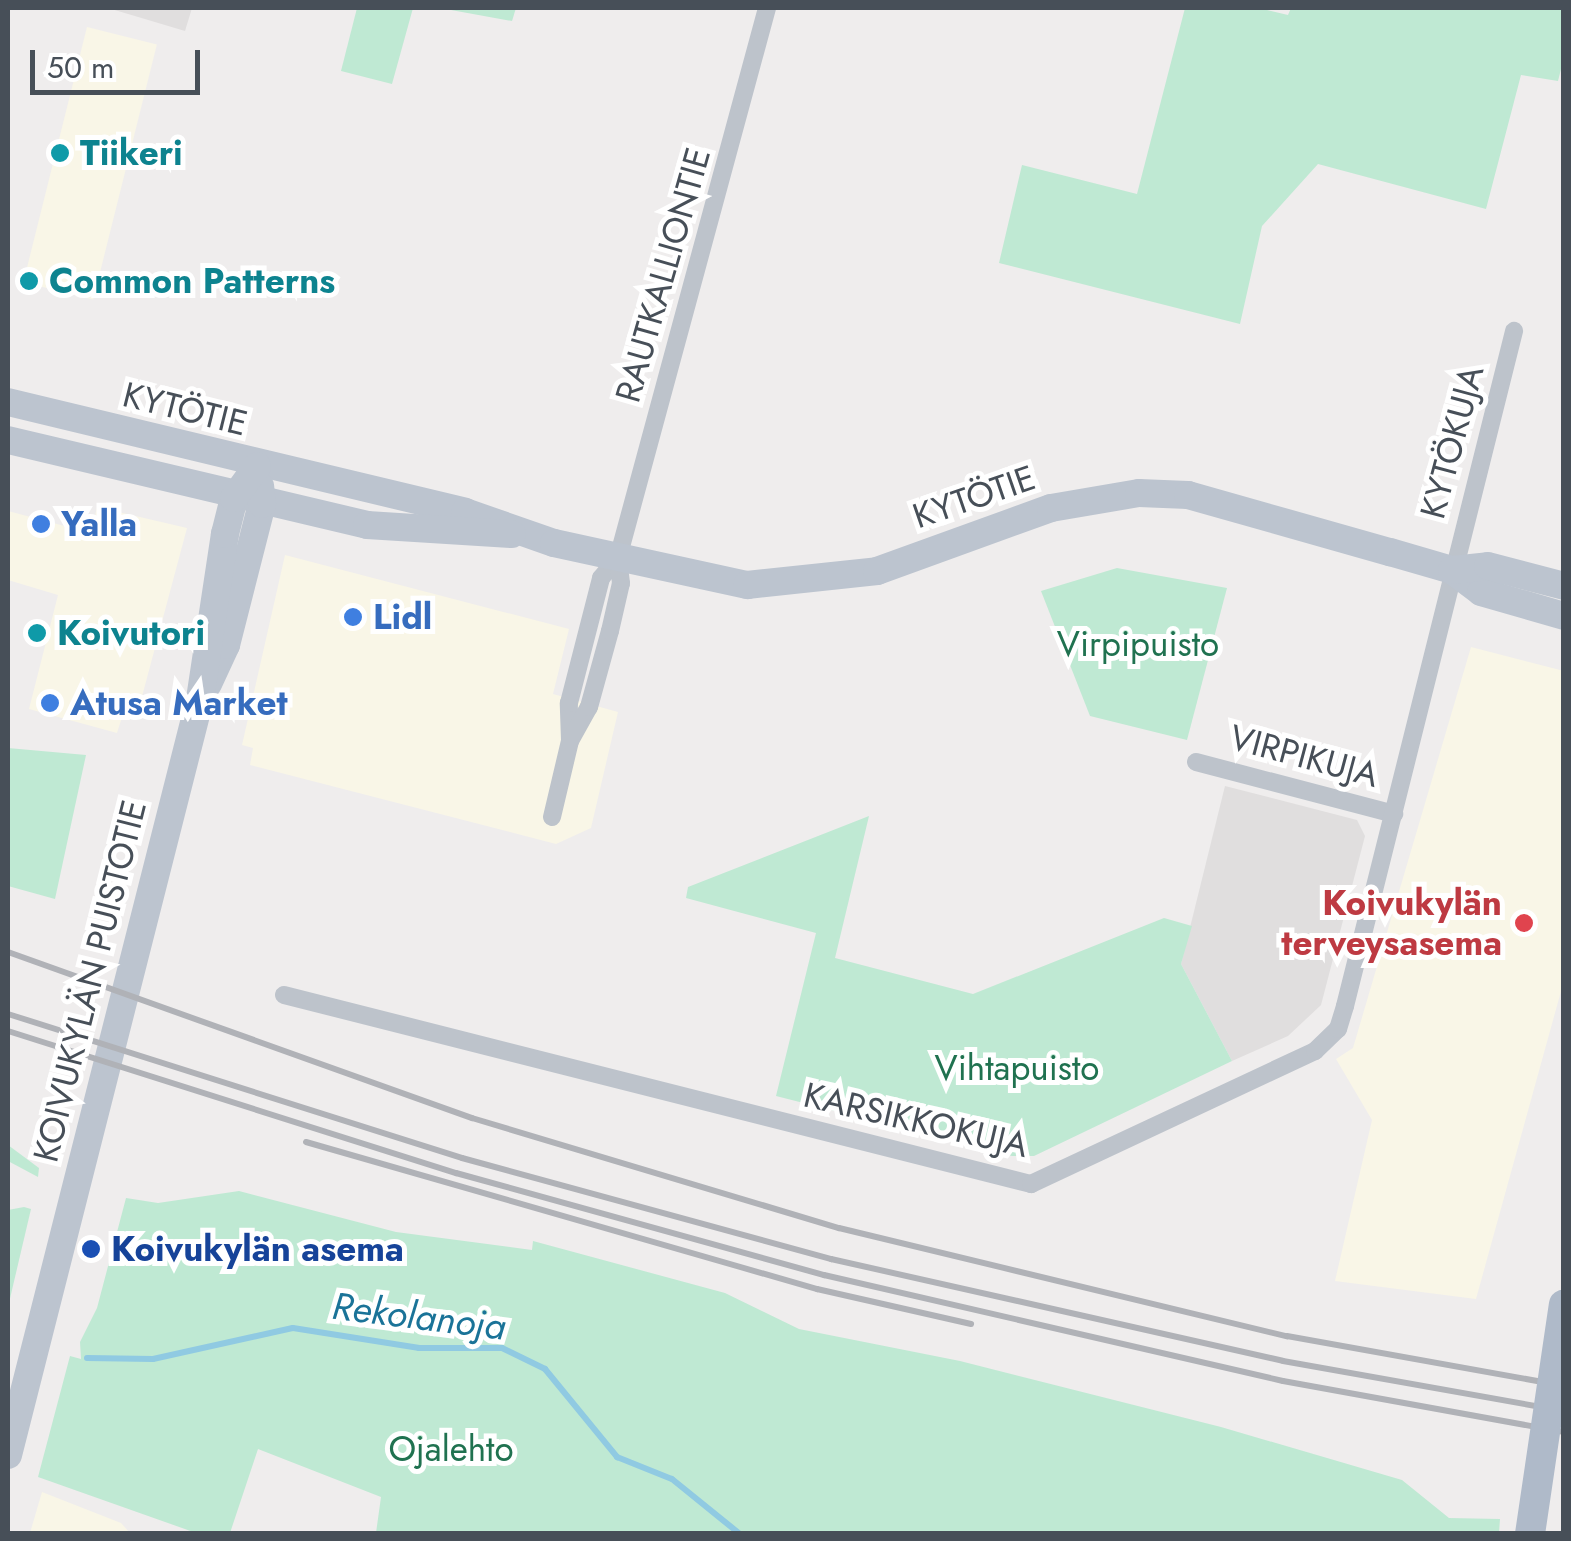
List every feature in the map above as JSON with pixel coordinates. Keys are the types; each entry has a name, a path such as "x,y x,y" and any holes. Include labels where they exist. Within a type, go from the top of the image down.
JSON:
{"main road":[{"path":"1530,1534 1564,1304"}],"street":[{"name":"RAUTKALLIONTIE","path":"552,817 570,741 569,702 601,578 618,558 767,8"},
{"name":"KYTÖKUJA","path":"1452,570 1514,331"},
{"name":"KYTÖTIE","path":"8,402 258,466 465,512 518,534 706,579 784,586 877,571 1051,508 1139,493 1188,495 1452,570 1481,592 1564,616"},
{"name":"KYTÖTIE","path":"8,440 234,498 368,525 518,534"},
{"name":"KOIVUKYLÄN PUISTOTIE","path":"8,1455 200,699 205,639 234,498 258,466"},
{"name":"KOIVUKYLÄN PUISTOTIE","path":"200,699 226,645 262,504 258,466"},
{"name":"KYTÖTIE","path":"1452,570 1488,566 1564,586"},
{"name":"KARSIKKOKUJA","path":"284,996 1031,1184 1328,1043 1346,1006 1452,570"},
{"name":"VIRPIKUJA","path":"1196,762 1394,814"}],"shaded area":[{"path":"108,8 192,8 185,31"},
{"path":"87,27 157,44 93,300 23,282"},
{"path":"97,507 187,528 136,719 122,717 117,733 29,709 58,595 8,580 8,511 91,533"},
{"path":"285,555 569,629 553,694 618,712 591,828 556,844 250,765 253,748 242,745"},
{"path":"1471,647 1564,671 1563,984 1476,1299 1335,1281 1372,1120 1336,1059 1353,1048"},
{"path":"1225,786 1357,820 1365,836 1321,1005 1288,1036 1232,1061 1181,964"},
{"path":"42,1492 121,1523 130,1533 30,1533"}],"green space":[{"path":"357,8 413,8 392,84 341,71"},
{"path":"440,8 516,8 512,21"},
{"path":"1185,8 1259,8 1288,15 1291,8 1563,8 1563,61 1558,81 1521,75 1486,209 1318,164 1262,226 1240,324 999,263 1022,165 1137,194"},
{"name":"Virpipuisto","path":"1117,568 1227,588 1187,740 1090,716 1041,591"},
{"path":"8,748 86,755 55,899 8,886"},
{"name":"Vihtapuisto","path":"869,816 835,958 973,994 1164,918 1192,926 1181,964 1232,1061 1034,1156 1012,1156 776,1096 816,933 686,898 688,887"},
{"path":"8,1145 39,1168 38,1177 8,1161"},
{"name":"Ojalehto","path":"239,1191 396,1232 532,1250 533,1241 725,1293 799,1329 960,1361 1221,1427 1402,1480 1449,1518 1500,1519 1499,1533 376,1533 381,1497 258,1449 230,1533 199,1534 38,1477 70,1356 81,1359 80,1342 97,1308 126,1198 158,1203"},
{"path":"31,1209 8,1307 8,1210"}],"waterway":[{"name":"Rekolanoja","path":"87,1358 153,1359 293,1328 419,1348 502,1348 545,1369 617,1457 672,1479 740,1534"}],"railway":[{"path":"8,952 472,1118 839,1228 1287,1336 1564,1386"},
{"path":"8,1014 462,1158 831,1259 1283,1361 1564,1411"},
{"path":"8,1031 456,1173 824,1275 1283,1381 1564,1432"},
{"path":"306,1142 817,1289 971,1324"}],"place":[{"name":"Tiikeri","path":"60,153"},
{"name":"Common Patterns","path":"29,281"},
{"name":"Yalla","path":"41,524"},
{"name":"Lidl","path":"353,617"},
{"name":"Koivutori","path":"37,633"},
{"name":"Atusa Market","path":"50,703"},
{"name":"Koivukylän terveysasema","path":"1524,923"},
{"name":"Koivukylän asema","path":"91,1249"}]}
